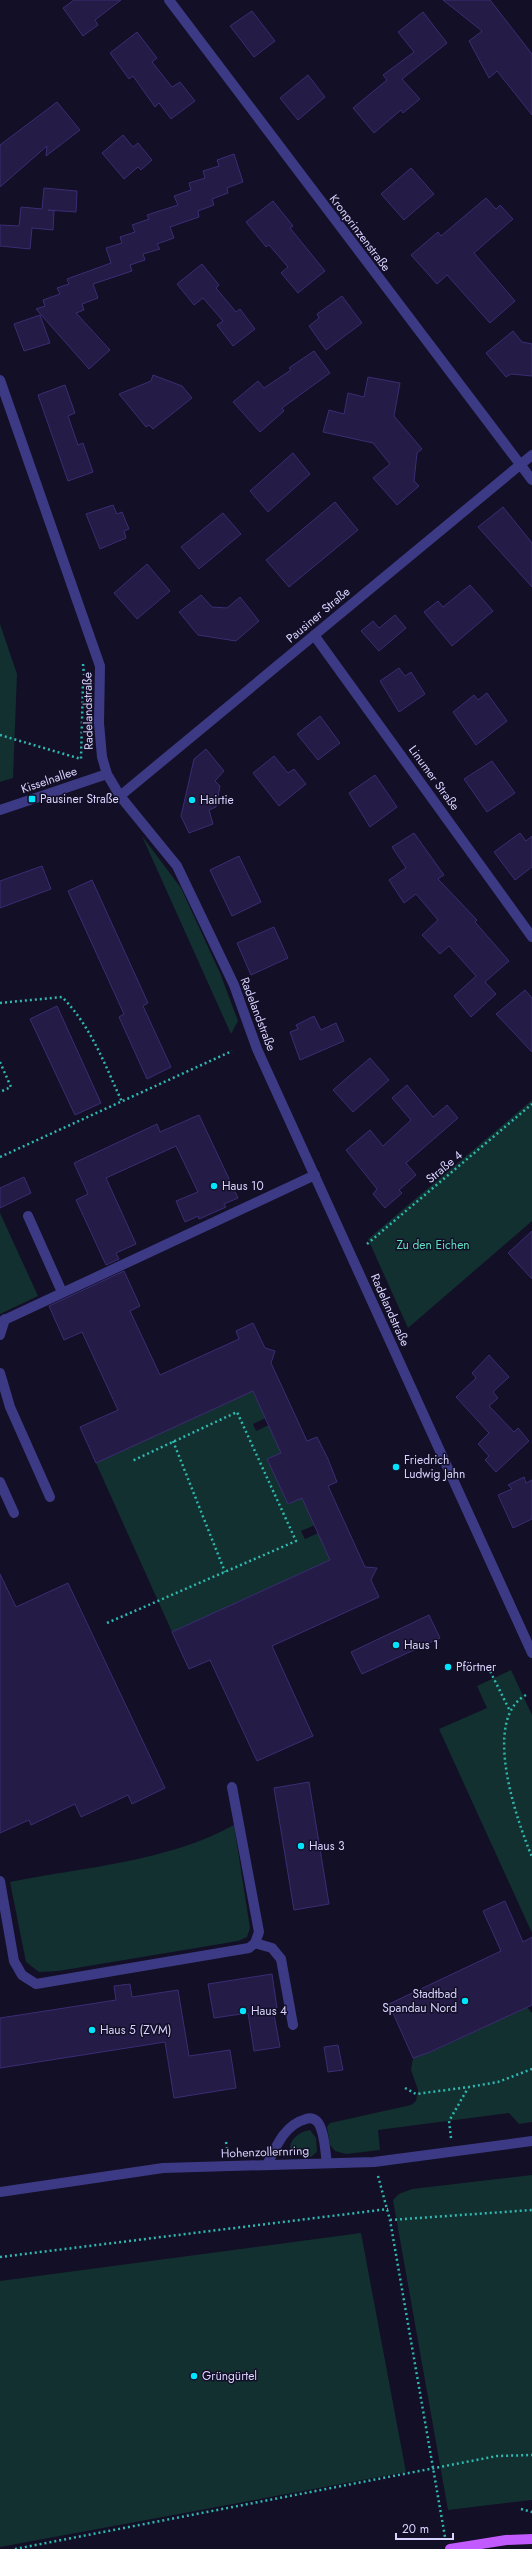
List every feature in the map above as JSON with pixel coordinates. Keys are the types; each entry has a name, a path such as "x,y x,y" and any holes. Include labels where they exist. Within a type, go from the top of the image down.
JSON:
{"main road":[{"path":"448,2546 532,2539"}],"street":[{"name":"Kronprinzenstraße","path":"169,0 519,465 532,480"},
{"name":"Radelandstraße","path":"0,380 100,666 99,723 102,757 107,774 120,796 177,866 234,985 257,1048 532,1654"},
{"name":"Pausiner Straße","path":"120,796 532,455"},
{"name":"Linumer Straße","path":"314,635 532,937"},
{"name":"Kisselnallee","path":"0,810 107,774"},
{"path":"0,1335 3,1321 314,1175"},
{"path":"28,1216 62,1292"},
{"path":"0,1372 10,1407 50,1497"},
{"path":"0,1482 14,1513"},
{"path":"0,1881 14,1961 22,1975 36,1984 248,1948 255,1943 259,1932 232,1787"},
{"path":"255,1943 272,1948 281,1958 294,2025"},
{"path":"267,2165 282,2136 296,2123 309,2118 314,2119 320,2126 327,2164"},
{"name":"Hohenzollernring","path":"0,2192 163,2168 374,2162 532,2141"}],"path":[{"path":"0,735 81,759 82,658"},
{"path":"0,1003 62,997 77,1012 89,1029 122,1102"},
{"path":"0,1156 232,1051"},
{"path":"0,1062 11,1087 0,1092"},
{"name":"Straße 4","path":"367,1244 532,1104"},
{"path":"107,1623 296,1541 237,1412 132,1461"},
{"path":"173,1441 225,1572"},
{"path":"488,1667 510,1711"},
{"path":"526,1695 510,1711 505,1722 505,1755 510,1791 524,1837 532,1857"},
{"path":"405,2088 416,2094 469,2087 498,2082 532,2069"},
{"path":"452,2152 449,2121 469,2087"},
{"path":"374,2162 390,2220 448,2546"},
{"path":"0,2257 388,2210"},
{"path":"390,2220 532,2210"},
{"path":"15,2549 497,2456 532,2455"},
{"path":"521,2509 532,2512"}],"green space":[{"path":"0,624 17,674 13,778 0,782"},
{"path":"142,836 181,888 220,973 238,1021 231,1034"},
{"name":"Zu den Eichen","path":"532,1100 532,1221 408,1328 368,1239"},
{"path":"0,1213 38,1296 0,1314"},
{"path":"253,1391 266,1418 253,1424 256,1431 269,1425 281,1453 267,1459 288,1504 302,1498 315,1525 301,1531 305,1539 318,1533 330,1560 172,1632 96,1463"},
{"path":"511,1670 532,1715 532,1933 439,1729 487,1708 477,1686"},
{"path":"234,1825 250,1928 247,1937 238,1941 58,1971 39,1972 26,1962 10,1882 125,1862 153,1855 208,1837"},
{"path":"527,2007 532,2013 532,2122 519,2124 509,2113 378,2130 380,2150 346,2154 335,2151 330,2145 327,2127 330,2123 411,2105 416,2101 418,2090 411,2070 413,2058 431,2052"},
{"path":"310,2130 316,2138 317,2152 311,2157 294,2153 290,2147 294,2138 300,2133"},
{"path":"532,2175 532,2500 448,2510 393,2200 399,2194 412,2189"},
{"name":"Grüngürtel","path":"361,2233 406,2472 0,2547 0,2281"}],"building":[{"path":"74,0 121,0 95,20 98,25 83,36 63,8"},
{"path":"443,0 490,0 532,54 532,115 497,71 489,78 469,41 482,31"},
{"path":"252,11 275,41 254,57 230,26"},
{"path":"423,12 447,43 402,79 420,99 403,113 401,110 374,133 353,108 387,80 383,75 414,52 398,32"},
{"path":"137,32 157,58 152,62 172,87 180,82 195,101 171,119 159,103 155,107 133,76 129,79 110,53"},
{"path":"308,75 325,97 298,120 280,98"},
{"path":"57,102 80,130 46,156 47,146 0,187 0,145"},
{"path":"123,135 133,147 138,143 152,160 141,170 138,167 124,179 102,153"},
{"path":"234,154 243,182 227,188 228,193 212,199 214,205 198,211 199,217 170,227 174,238 157,244 160,249 143,254 145,260 130,265 132,271 93,284 98,298 82,304 84,310 76,313 110,350 89,369 36,309 45,306 43,300 60,294 57,288 69,284 67,279 111,263 106,248 122,243 120,237 135,232 132,225 149,219 147,215 178,205 174,196 191,190 189,183 205,178 203,171 219,166 217,160"},
{"path":"411,168 434,194 404,220 381,194"},
{"path":"44,188 77,191 76,212 48,210 54,211 53,230 32,228 30,249 0,246 0,225 19,226 21,207 42,209"},
{"path":"486,198 496,209 500,205 513,219 474,253 515,301 490,323 447,275 437,284 411,255 438,232 441,236"},
{"path":"273,201 293,226 290,228 325,271 298,293 281,273 288,267 269,245 266,247 246,222"},
{"path":"202,264 219,285 216,288 236,312 240,309 255,329 233,346 217,325 223,321 203,298 194,305 177,284"},
{"path":"342,296 362,323 326,350 309,326 319,318 317,314"},
{"path":"40,315 50,343 24,351 14,324"},
{"path":"513,331 522,342 532,344 532,376 511,374 506,377 486,353"},
{"path":"314,351 330,373 282,408 284,411 260,432 233,402 258,381 264,388 291,370 289,368"},
{"path":"153,375 182,386 192,398 153,429 149,425 146,427 119,394 151,381"},
{"path":"368,377 400,383 394,416 422,449 417,453 414,481 419,486 397,505 373,478 390,464 373,443 323,432 329,410 344,414 348,393 364,397"},
{"path":"65,385 75,413 68,416 78,445 83,443 93,472 68,481 38,395"},
{"path":"293,453 310,474 268,512 250,491"},
{"path":"335,502 358,530 289,587 266,560"},
{"path":"113,505 117,514 122,512 129,529 124,531 126,538 100,549 86,514"},
{"path":"503,507 532,543 532,587 478,527"},
{"path":"223,513 241,534 199,569 181,547"},
{"path":"147,564 170,591 137,619 114,593"},
{"path":"470,585 493,611 452,646 424,612 438,601 443,607"},
{"path":"201,595 212,607 227,608 240,597 259,621 236,641 198,635 179,612"},
{"path":"395,615 406,628 379,651 361,631 373,621 379,628"},
{"path":"399,668 405,676 411,672 425,694 399,712 380,681"},
{"path":"487,693 507,721 476,745 453,712 474,695 478,700"},
{"path":"320,716 340,743 318,760 297,734"},
{"path":"206,749 224,771 215,781 220,786 216,807 209,810 213,824 189,833 181,816 194,759"},
{"path":"274,756 288,773 294,769 306,784 279,806 253,773"},
{"path":"492,761 515,793 487,812 464,779"},
{"path":"375,775 397,807 370,827 349,793"},
{"path":"414,833 444,875 438,879 477,920 475,922 509,961 485,982 496,994 471,1017 454,996 476,976 449,946 440,954 422,935 438,920 416,894 404,903 389,880 406,868 392,847"},
{"path":"520,833 526,841 532,836 532,867 515,880 494,852"},
{"path":"239,856 261,902 232,916 210,870"},
{"path":"42,866 51,889 0,908 0,881"},
{"path":"92,880 148,1003 143,1006 171,1067 147,1079 119,1017 124,1014 68,891"},
{"path":"274,927 288,958 251,975 237,943"},
{"path":"525,990 532,998 532,1052 496,1014"},
{"path":"57,1006 101,1103 75,1115 30,1019"},
{"path":"314,1016 321,1030 336,1023 344,1041 300,1060 290,1032 298,1029 296,1025"},
{"path":"370,1058 389,1080 353,1112 333,1090"},
{"path":"407,1085 433,1117 447,1105 458,1118 406,1163 416,1175 399,1190 402,1193 385,1208 373,1194 377,1189 346,1150 370,1130 383,1146 411,1120 392,1098"},
{"name":"Haus 10","path":"199,1115 238,1198 224,1204 226,1207 199,1219 198,1216 185,1222 176,1201 198,1192 176,1146 106,1178 136,1244 116,1253 119,1259 106,1265 76,1200 88,1194 74,1163 157,1124 160,1132"},
{"path":"24,1177 31,1193 0,1208 0,1188"},
{"path":"532,1231 532,1279 508,1253"},
{"path":"124,1271 140,1306 130,1311 160,1375 239,1339 236,1331 253,1323 265,1348 275,1351 271,1363 307,1441 317,1437 328,1459 337,1482 328,1486 365,1567 377,1568 371,1580 379,1597 272,1646 313,1736 257,1761 210,1660 189,1669 172,1632 330,1560 302,1498 288,1504 267,1459 281,1453 253,1391 96,1463 80,1427 118,1410 82,1332 64,1340 49,1306"},
{"path":"489,1355 509,1377 493,1392 498,1398 489,1406 514,1432 518,1428 529,1441 496,1472 485,1460 489,1456 478,1444 489,1433 456,1397 476,1378 472,1373"},
{"path":"524,1477 526,1483 532,1480 532,1519 513,1528 498,1495 512,1489 508,1485"},
{"path":"0,1574 16,1607 68,1583 165,1788 132,1804 128,1795 81,1817 75,1804 31,1825 29,1820 0,1833"},
{"name":"Haus 1","path":"429,1615 440,1638 362,1674 351,1652"},
{"name":"Haus 3","path":"309,1782 329,1904 294,1910 274,1788"},
{"name":"Stadtbad Spandau Nord","path":"505,1901 523,1942 532,1937 532,2005 430,2052 413,2058 389,2004 501,1951 483,1911"},
{"name":"Haus 4","path":"272,1974 277,2008 273,2009 280,2047 254,2051 248,2013 214,2018 208,1984"},
{"name":"Haus 5 (ZVM)","path":"130,1984 132,1997 178,1990 189,2056 230,2050 236,2088 174,2098 165,2042 0,2068 0,2018 116,2000 114,1986"},
{"path":"338,2045 343,2070 328,2072 324,2047"}],"place":[{"name":"Pausiner Straße","path":"32,799"},
{"name":"Hairtie","path":"192,800"},
{"name":"Haus 10","path":"214,1186"},
{"name":"Friedrich Ludwig Jahn","path":"396,1467"},
{"name":"Haus 1","path":"396,1645"},
{"name":"Pförtner","path":"448,1667"},
{"name":"Haus 3","path":"301,1846"},
{"name":"Stadtbad Spandau Nord","path":"465,2001"},
{"name":"Haus 4","path":"243,2011"},
{"name":"Haus 5 (ZVM)","path":"92,2030"},
{"name":"Grüngürtel","path":"194,2376"}]}
